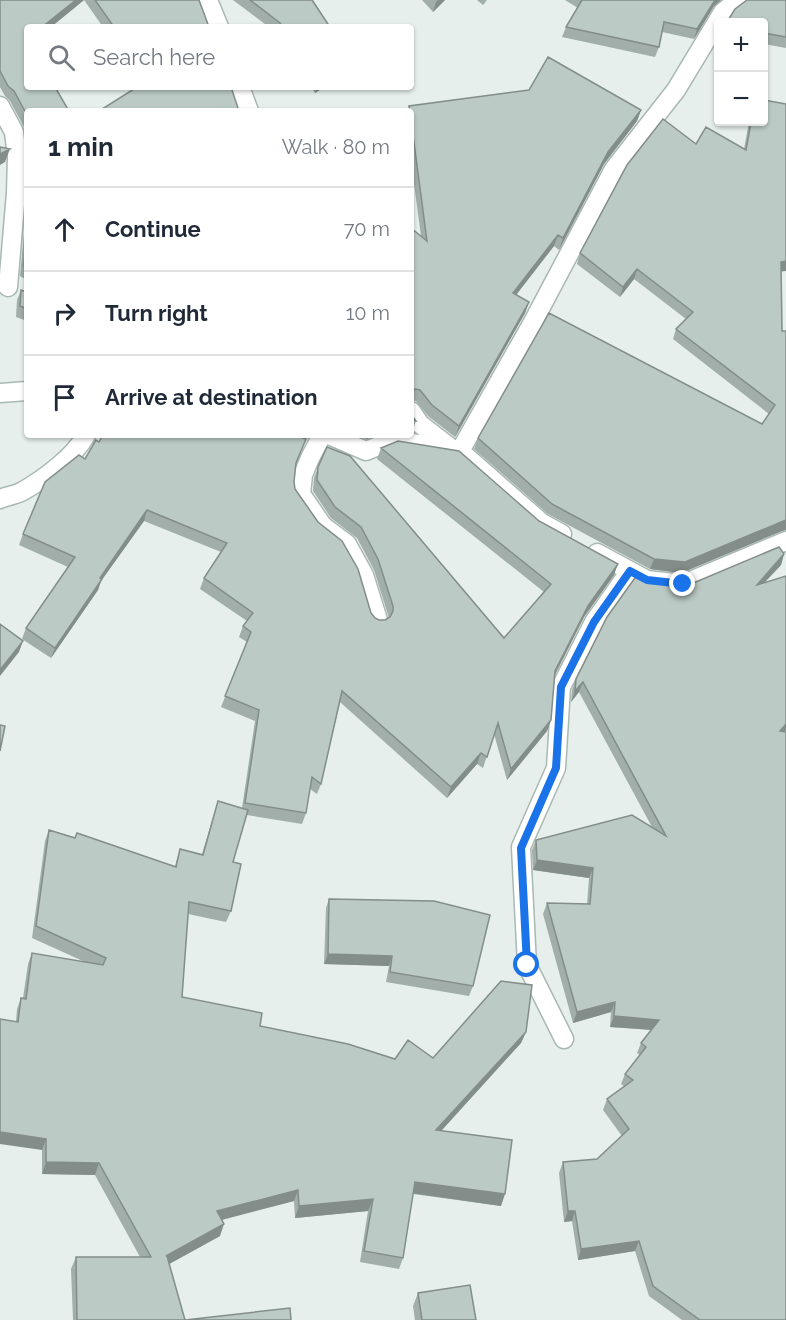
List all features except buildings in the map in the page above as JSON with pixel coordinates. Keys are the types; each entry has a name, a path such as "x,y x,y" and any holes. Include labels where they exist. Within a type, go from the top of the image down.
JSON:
{"street":[{"path":"208,0 218,24"},
{"path":"456,450 533,322 614,169 676,90 723,12 738,0"},
{"path":"241,90 248,108"},
{"path":"0,106 14,132 17,157 16,193 4,286 17,287 24,291"},
{"path":"0,393 24,391"},
{"path":"414,415 420,424 456,450 542,523 647,580 683,584 786,541"},
{"path":"0,499 21,492 57,467 84,438"},
{"path":"320,438 303,475 301,494 323,526 347,544 364,575 378,620"},
{"path":"336,438 366,451 393,440 456,450"},
{"path":"564,1039 527,965 521,848 556,768 561,687 594,622 630,571"}],"route":[{"path":"527,965 521,848 556,768 561,687 594,622 630,571 647,580 683,584"}]}
